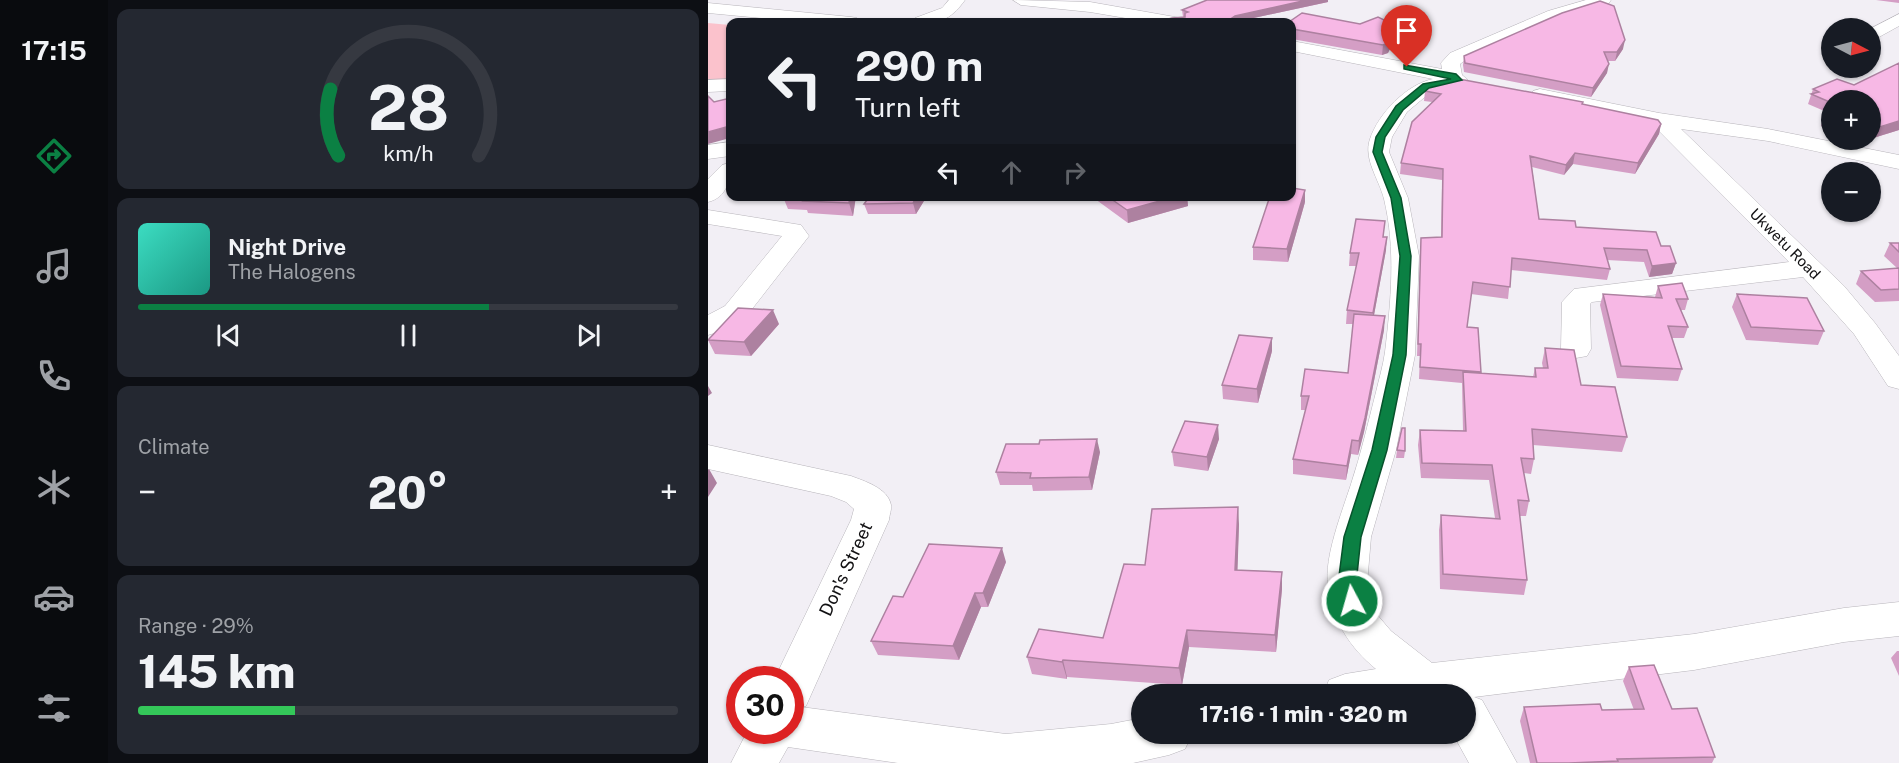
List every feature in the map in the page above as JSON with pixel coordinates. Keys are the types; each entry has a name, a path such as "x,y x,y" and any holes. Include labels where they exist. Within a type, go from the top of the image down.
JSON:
{"street":[{"path":"932,18 948,12 957,0"},
{"path":"1021,0 1090,6 1139,18"},
{"path":"1464,80 1450,63 1457,57 1554,15 1603,0"},
{"path":"708,8 810,18"},
{"path":"1881,30 1899,19"},
{"path":"1296,47 1464,80"},
{"path":"1436,684 1376,644 1356,618 1347,584 1352,537 1379,450 1400,355 1406,256 1396,198 1378,152 1381,137 1399,108 1426,86 1464,80"},
{"path":"708,86 726,85"},
{"path":"1515,91 1659,119 1768,135 1899,162"},
{"name":"Ukwetu Road","path":"1659,119 1834,292 1865,329 1899,379"},
{"path":"708,152 726,150"},
{"path":"708,195 726,174"},
{"path":"708,217 784,228 792,230 796,237 735,312 708,326"},
{"path":"1576,349 1576,302 1584,295 1809,268"},
{"name":"Don's Street","path":"708,457 756,465 837,485 859,493 873,505 870,520 802,666"},
{"path":"1476,688 1844,625 1899,619"},
{"path":"804,729 1006,756 1106,754 1138,744"},
{"path":"1476,735 1494,763"},
{"path":"754,763 765,744"}],"shaded area":[{"path":"708,23 726,25 726,81 708,83"}],"building":[{"path":"1207,0 1307,0 1232,18 1172,18 1185,17 1185,13 1188,12 1182,10"},
{"path":"1600,1 1614,6 1625,40 1617,52 1604,52 1609,64 1593,88 1465,63 1464,56 1562,13"},
{"path":"1302,13 1360,24 1378,17 1397,26 1388,43 1383,45 1296,30 1295,18"},
{"path":"1899,63 1899,121 1881,127 1881,90 1821,90 1821,98 1811,94 1819,92 1813,89 1837,79 1854,85 1868,78 1881,78 1881,72"},
{"path":"1459,79 1583,102 1582,104 1658,120 1661,124 1638,163 1575,153 1566,165 1530,156 1539,219 1575,221 1576,227 1656,232 1661,246 1670,246 1676,263 1652,266 1647,250 1604,248 1610,269 1512,258 1510,287 1473,282 1467,327 1478,328 1481,372 1420,367 1421,344 1418,344 1421,238 1442,237 1443,169 1401,163 1412,122 1441,94 1425,91 1434,83"},
{"path":"708,96 714,102 726,99 726,127 708,132"},
{"path":"1296,189 1305,190 1287,249 1253,247 1268,201 1296,201"},
{"path":"803,201 849,201 849,203"},
{"path":"866,201 914,201 913,203 864,204"},
{"path":"1114,201 1160,201 1127,210"},
{"path":"1356,219 1385,221 1383,237 1387,237 1373,313 1347,310 1359,253 1350,253"},
{"path":"1890,243 1899,243 1899,252"},
{"path":"1899,268 1899,289 1881,290 1861,271"},
{"path":"1682,283 1688,299 1676,299 1688,327 1668,326 1682,369 1621,366 1603,294 1662,298 1658,286"},
{"path":"1737,294 1807,298 1824,331 1751,327"},
{"path":"738,308 773,310 744,342 708,340"},
{"path":"1354,314 1385,316 1359,441 1352,440 1347,466 1293,459 1309,396 1301,396 1305,369 1348,373"},
{"path":"1239,335 1272,338 1257,389 1222,385"},
{"path":"1545,348 1574,350 1581,385 1615,387 1627,437 1532,429 1534,459 1521,458 1529,501 1518,500 1527,580 1443,574 1441,515 1500,519 1492,465 1422,463 1420,430 1466,431 1463,372 1536,377 1535,368 1548,368"},
{"path":"1185,421 1218,425 1207,457 1172,452"},
{"path":"1402,428 1405,428 1405,451 1397,450"},
{"path":"1097,439 1089,477 1030,478 1031,473 996,472 1006,444 1039,444 1040,440"},
{"path":"1238,507 1235,570 1282,572 1275,635 1187,630 1179,668 1063,660 1062,662 1027,657 1039,629 1103,638 1124,564 1145,565 1152,509"},
{"path":"929,544 1002,548 983,593 975,593 953,646 871,641 893,596 903,597"},
{"path":"1654,665 1672,709 1697,708 1715,757 1537,763 1524,707 1600,704 1602,710 1644,709 1629,667"}],"route":[{"path":"1352,601 1347,584 1352,537 1379,450 1400,355 1406,256 1396,198 1378,152 1381,137 1399,108 1426,86 1458,80 1453,76 1407,67"}]}
